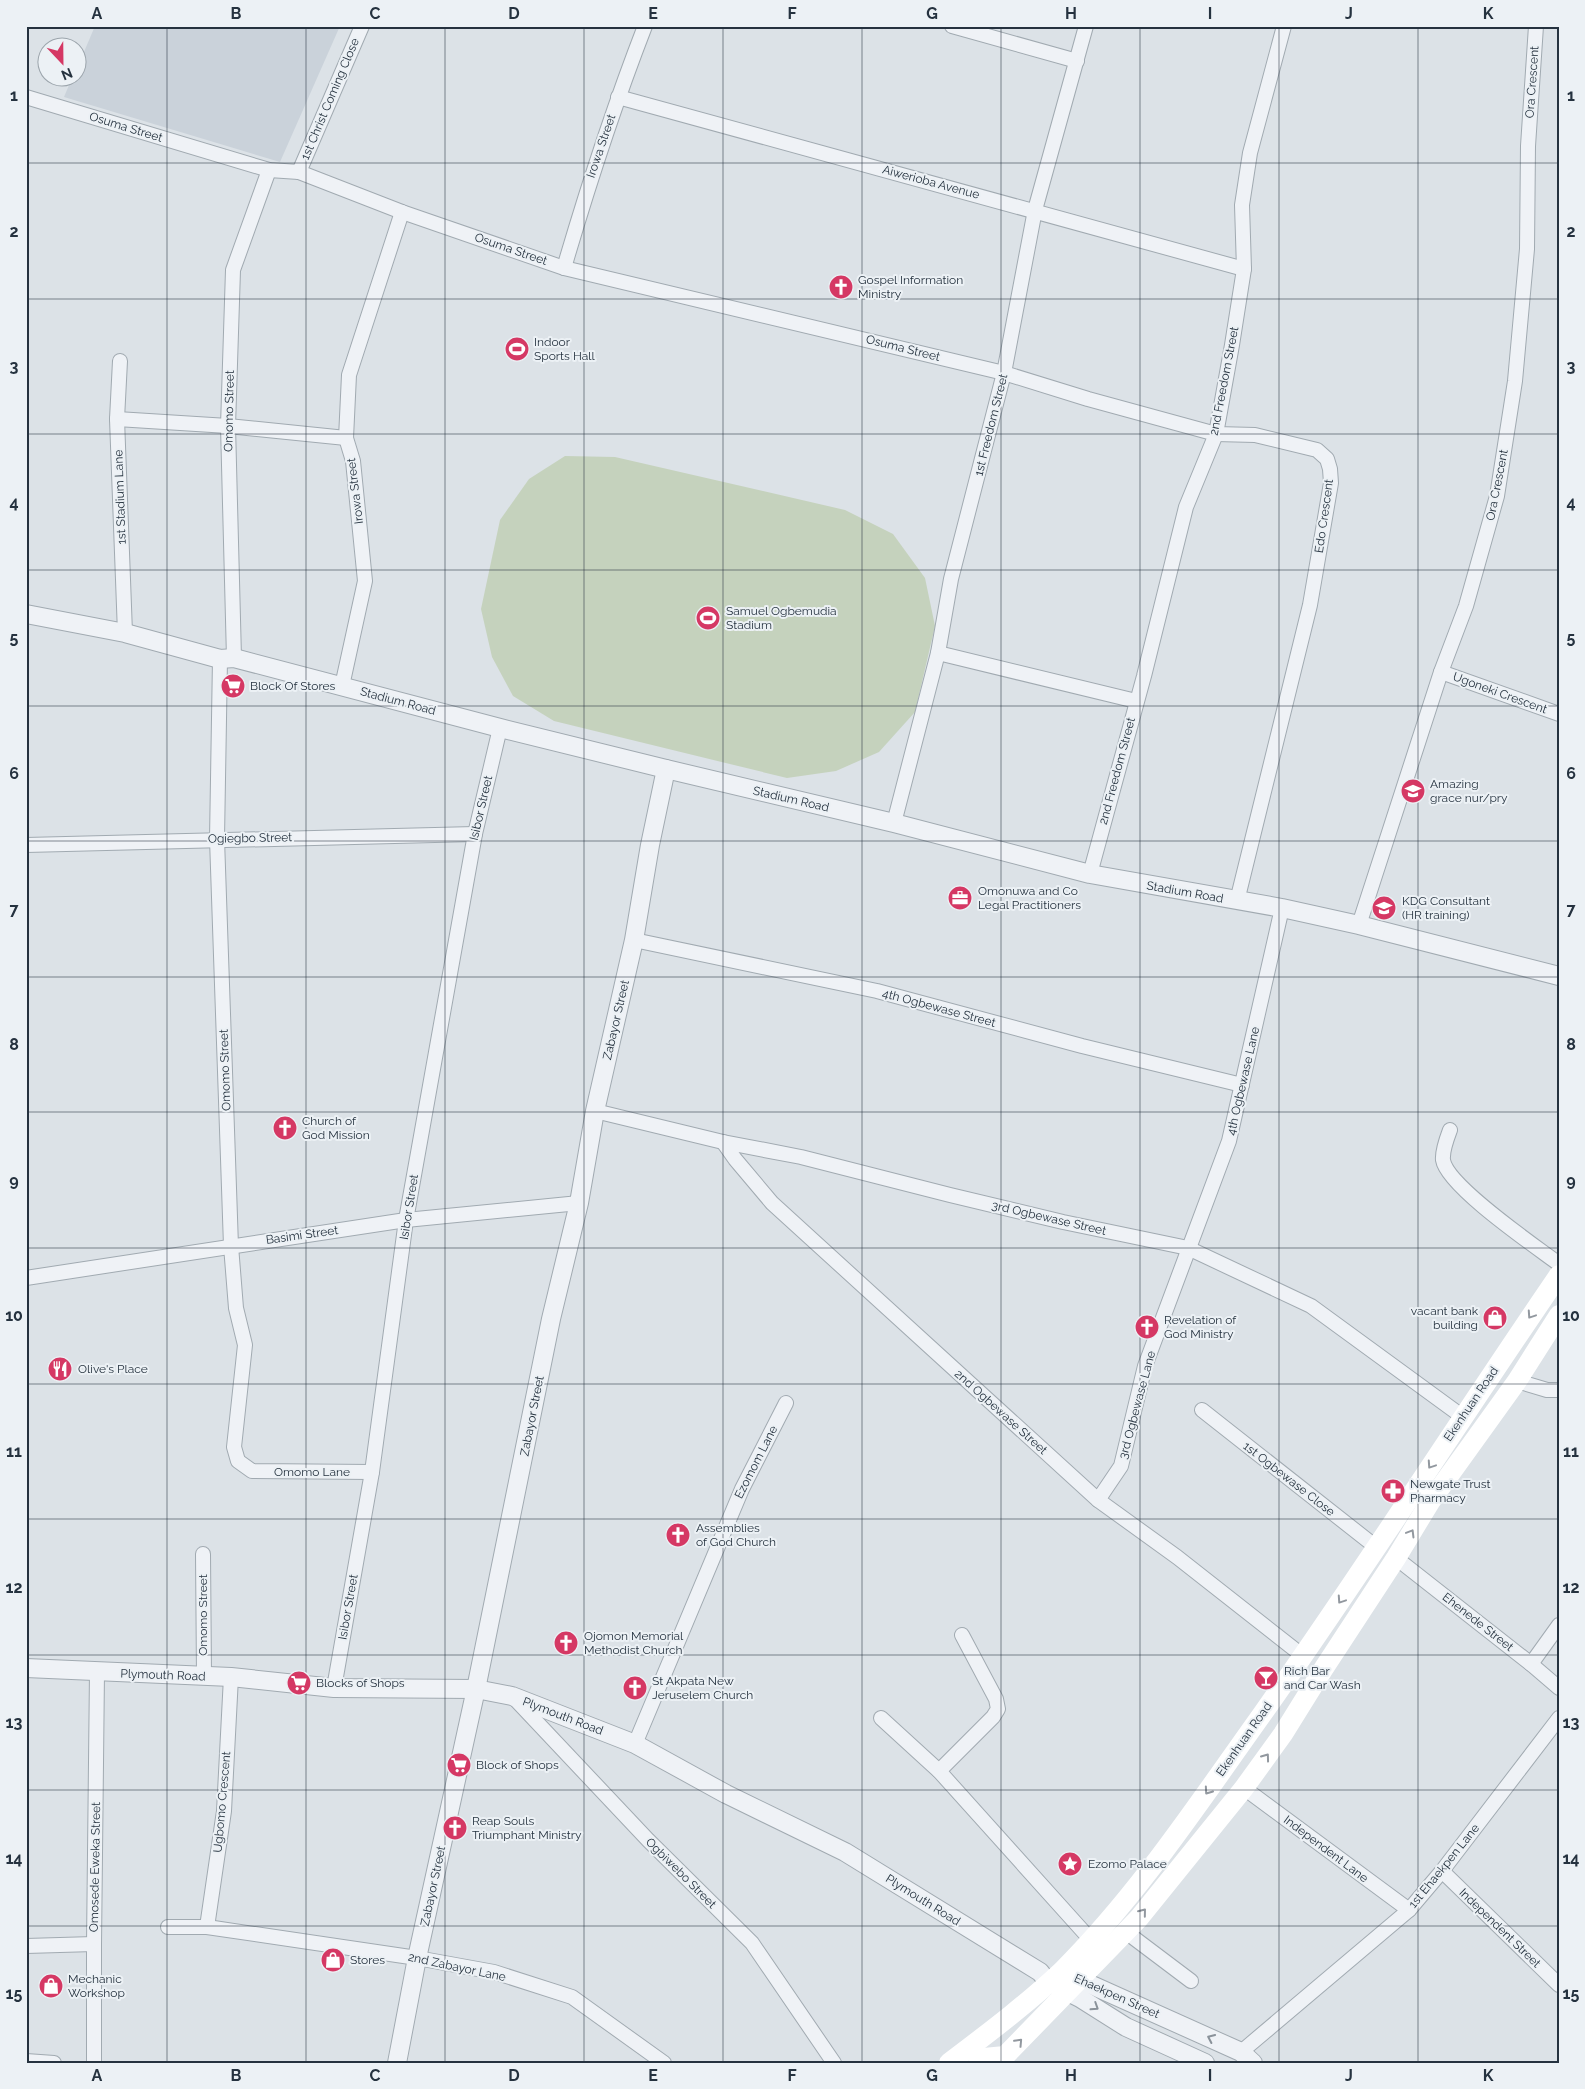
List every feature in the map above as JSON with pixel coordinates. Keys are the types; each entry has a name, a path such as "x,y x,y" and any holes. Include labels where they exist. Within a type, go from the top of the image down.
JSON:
{"main road":[{"name":"Ekenhuan Road","path":"948,2063 984,2037 1090,1939 1169,1845 1303,1656 1559,1275"},
{"name":"Ekenhuan Road","path":"983,2061 1005,2056 1126,1932 1244,1788 1283,1734 1430,1502 1517,1381 1559,1315"}],"street":[{"name":"1st Christ Coming Close","path":"298,172 362,26"},
{"name":"Irowa Street","path":"564,268 590,178 645,26"},
{"path":"952,26 1078,61"},
{"name":"1st Freedom Street","path":"894,823 938,653 951,579 1004,373 1035,210 1078,61 1086,26"},
{"name":"2nd Freedom Street","path":"1090,874 1186,507 1216,434 1244,269 1242,204 1250,153 1284,26"},
{"name":"Ora Crescent","path":"1360,925 1441,672 1466,606 1497,496 1515,381 1527,249 1528,146 1536,26"},
{"name":"Aiwerioba Avenue","path":"618,97 1035,210 1244,269"},
{"name":"Osuma Street","path":"26,98 269,170 298,172 402,212 564,268 1004,373"},
{"name":"Omomo Street","path":"252,1471 238,1461 234,1447 236,1413 243,1376 245,1345 236,1308 231,1246 217,839 227,659 228,426 233,270 269,170"},
{"name":"Irowa Street","path":"342,686 365,581 353,461 346,438 349,375 402,212"},
{"name":"1st Stadium Lane","path":"120,361 117,420 125,633"},
{"name":"Edo Crescent","path":"1004,373 1088,399 1216,434 1255,435 1317,450 1327,459 1331,483 1310,605 1237,901"},
{"path":"117,420 228,426 346,438"},
{"name":"Stadium Road","path":"26,614 125,633 342,686 500,728 894,823 1090,874 1282,908 1360,925 1559,976"},
{"path":"938,653 1136,701"},
{"name":"Ugoneki Crescent","path":"1441,672 1559,714"},
{"name":"Isibor Street","path":"334,1688 372,1472 406,1220 475,834 500,728"},
{"name":"Zabayor Street","path":"396,2063 476,1689 551,1319 579,1202 595,1111 634,940 650,844 666,769"},
{"name":"Ogiegbo Street","path":"26,845 475,834"},
{"name":"4th Ogbewase Lane","path":"1188,1248 1229,1142 1282,908"},
{"name":"4th Ogbewase Street","path":"634,940 877,991 1082,1046 1242,1085"},
{"name":"3rd Ogbewase Street","path":"595,1111 723,1142 801,1157 950,1196 1188,1248 1311,1306 1463,1417"},
{"path":"1450,1130 1442,1157 1450,1174 1478,1201 1559,1264"},
{"name":"2nd Ogbewase Street","path":"723,1142 772,1203 1098,1500 1177,1557 1303,1656"},
{"name":"Basimi Street","path":"26,1278 406,1220 579,1202"},
{"name":"3rd Ogbewase Lane","path":"1098,1500 1120,1466 1145,1366 1188,1248"},
{"path":"1517,1381 1553,1390 1559,1403"},
{"name":"Ezomom Lane","path":"635,1744 742,1489 786,1403"},
{"name":"1st Ogbewase Close","path":"1202,1410 1376,1547"},
{"name":"Omomo Lane","path":"252,1471 372,1472"},
{"name":"Omomo Street","path":"203,1554 204,1676"},
{"name":"Ehenede Street","path":"1396,1558 1559,1688"},
{"path":"1531,1664 1559,1626"},
{"path":"939,1771 994,1717 998,1709 996,1699 962,1635"},
{"name":"Plymouth Road","path":"26,1668 231,1677 334,1688 476,1689 512,1696 635,1744 726,1794 845,1852 1050,1975"},
{"name":"Omosede Eweka Street","path":"94,2063 97,1672"},
{"name":"Ugbomo Crescent","path":"207,1927 224,1811 231,1677"},
{"name":"Ogbiwebo Street","path":"512,1696 648,1840 752,1944 834,2063"},
{"path":"881,1718 939,1771 1090,1939"},
{"name":"1st Ehaekpen Lane","path":"1247,2058 1409,1910 1442,1871 1559,1718"},
{"name":"Independent Lane","path":"1244,1788 1409,1910"},
{"name":"Independent Street","path":"1442,1871 1559,1985"},
{"name":"2nd Zabayor Lane","path":"168,1927 207,1927 417,1958 494,1972 572,1997 664,2063"},
{"path":"1126,1932 1191,1982"},
{"path":"26,1946 94,1944"},
{"name":"Ehaekpen Street","path":"1050,1975 1247,2058"},
{"name":"Ehaekpen Street","path":"1074,1985 1126,2027 1205,2063"},
{"path":"26,2061 54,2063"}],"shaded area":[{"path":"95,26 340,26 280,162 64,97 68,88 88,88 88,42"}],"green space":[{"name":"Samuel Ogbemudia Stadium","path":"565,456 615,457 845,510 893,534 925,578 935,626 915,712 879,752 836,771 787,778 554,721 513,696 492,657 481,609 500,520 529,479"}],"place":[{"name":"Gospel Information Ministry","path":"841,287"},
{"name":"Indoor Sports Hall","path":"517,349"},
{"name":"Samuel Ogbemudia Stadium","path":"708,618"},
{"name":"Block Of Stores","path":"233,686"},
{"name":"Amazing grace nur/pry","path":"1413,791"},
{"name":"Omonuwa and Co Legal Practitioners","path":"960,898"},
{"name":"KDG Consultant (HR training)","path":"1384,908"},
{"name":"Church of God Mission","path":"285,1128"},
{"name":"vacant bank building","path":"1495,1318"},
{"name":"Revelation of God Ministry","path":"1147,1327"},
{"name":"Olive's Place","path":"60,1369"},
{"name":"Newgate Trust Pharmacy","path":"1393,1491"},
{"name":"Assemblies of God Church","path":"678,1535"},
{"name":"Ojomon Memorial Methodist Church","path":"566,1643"},
{"name":"Rich Bar and Car Wash","path":"1266,1678"},
{"name":"Blocks of Shops","path":"299,1683"},
{"name":"St Akpata New Jeruselem Church","path":"635,1688"},
{"name":"Block of Shops","path":"459,1765"},
{"name":"Reap Souls Triumphant Ministry","path":"455,1828"},
{"name":"Ezomo Palace","path":"1070,1864"},
{"name":"Stores","path":"333,1960"},
{"name":"Mechanic Workshop","path":"51,1986"}]}
